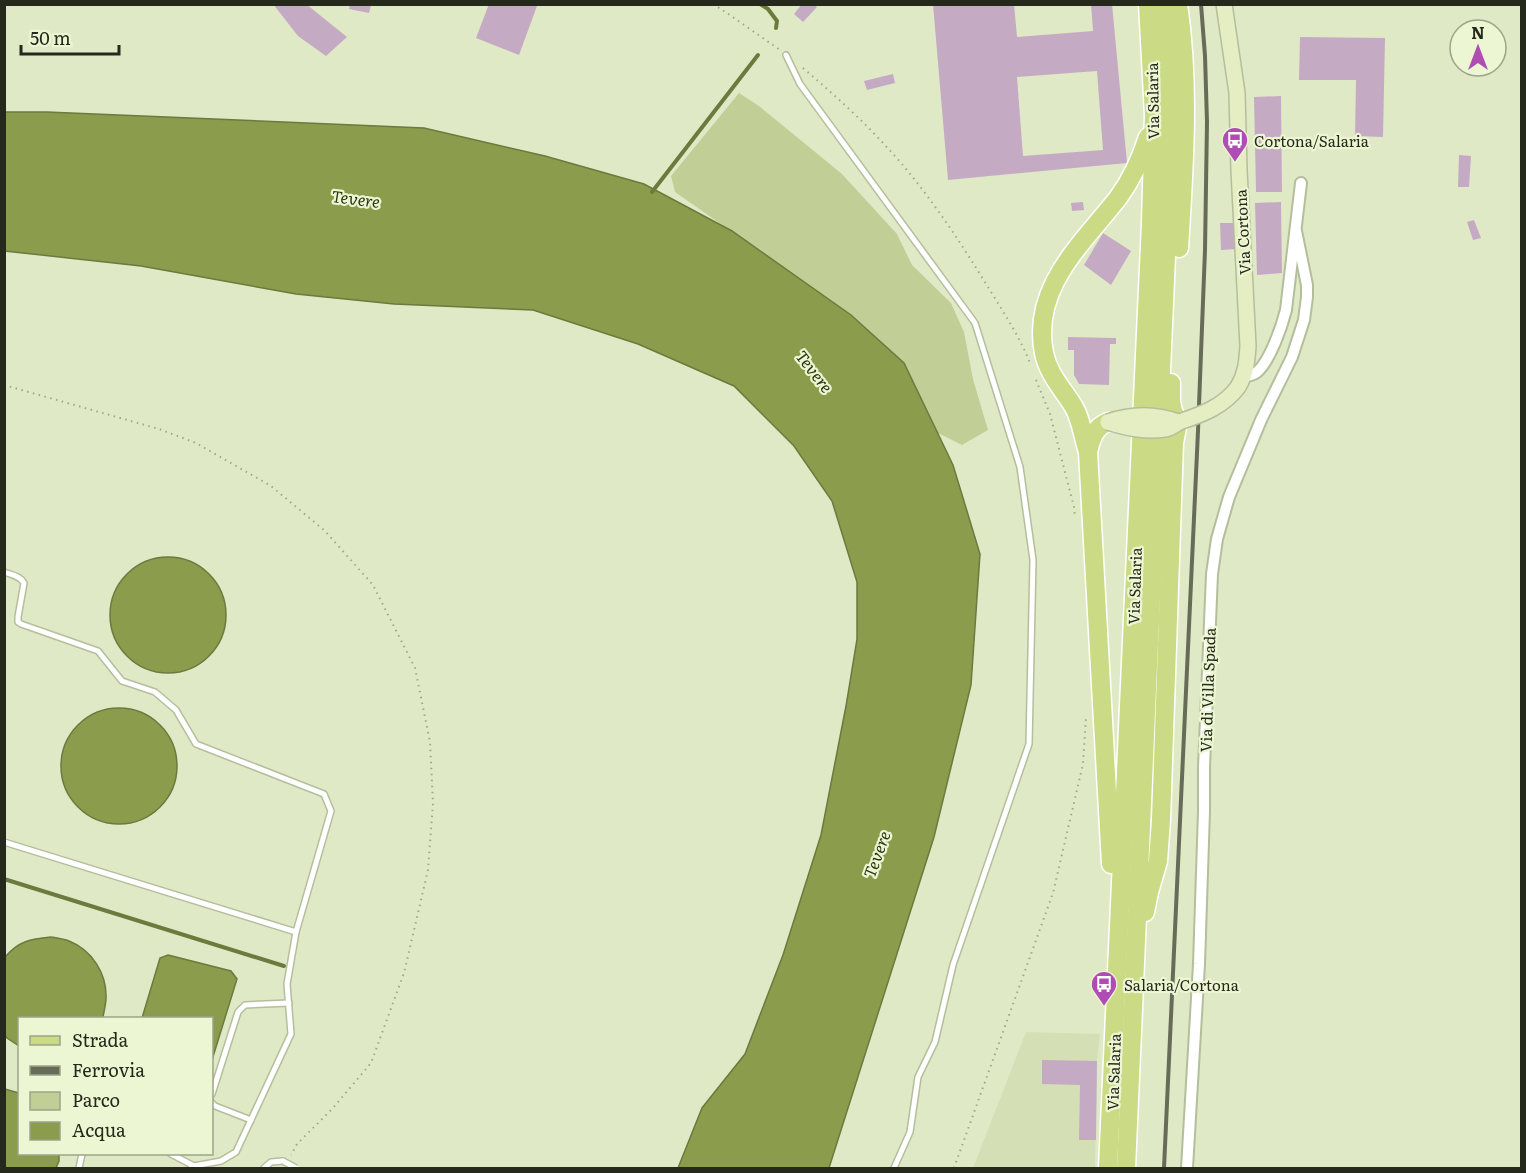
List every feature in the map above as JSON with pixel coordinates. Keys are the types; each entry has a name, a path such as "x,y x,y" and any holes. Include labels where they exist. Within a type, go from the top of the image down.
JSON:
{"main road":[{"name":"Via Salaria","path":"1108,1168 1142,435 1154,115 1148,4"},
{"name":"Via Salaria","path":"1126,1168 1169,188 1169,80 1164,4"},
{"path":"1134,970 1149,892 1159,855 1174,443 1178,422 1170,398 1183,185 1185,110 1183,51 1178,4"},
{"path":"1118,944 1108,817 1088,452 1073,405 1049,370 1044,353 1042,328 1047,301 1056,279 1084,237 1118,198 1130,179 1143,154 1154,115"},
{"path":"1073,405 1108,422"},
{"path":"1088,452 1094,433 1108,422"}],"street":[{"name":"Via Cortona","path":"1224,4 1237,93 1248,346 1241,381"},
{"name":"Via di Villa Spada","path":"1241,381 1260,369 1282,327 1301,183"},
{"name":"Via di Villa Spada","path":"1187,1168 1204,822 1212,574 1217,539 1226,508 1261,420 1292,357 1304,320 1306,285 1296,231"},
{"path":"1108,422 1135,416 1178,422 1209,411 1226,399 1241,381"}],"lane":[{"path":"786,55 800,84 975,323 1020,467 1033,560 1029,744 952,965 935,1042 918,1077 910,1132 894,1168"},
{"path":"4,572 18,577 24,583 18,617 21,624 98,651 122,681 155,692 176,710 196,744 324,794 331,811 296,932 287,984 291,1034 236,1152 221,1161 193,1167 173,1155"},
{"path":"4,842 296,932"},
{"path":"213,1091 238,1012 245,1005 289,1004"},
{"path":"213,1104 251,1120"},
{"path":"264,1168 271,1162 286,1161 296,1168"}],"path":[{"path":"713,4 786,55 840,100 885,144 930,200 971,259 1009,321 1030,365"},
{"path":"1034,375 1050,414 1074,507 1075,519"},
{"path":"4,385 159,429 196,443 271,486 325,531 373,585 415,668 430,741 433,803 428,870 404,972 371,1063 333,1108 297,1144 286,1161"},
{"path":"954,1168 1053,893 1083,764 1087,711"}],"shaded area":[{"path":"1026,1032 1100,1034 1097,1061 1095,1168 973,1168"}],"green space":[{"path":"739,93 759,106 842,174 897,234 912,265 951,303 964,332 973,379 988,430 962,445 938,433 904,363 851,315 675,192 671,176"}],"water":[{"name":"Tevere","path":"5,112 424,128 545,156 644,184 732,231 851,315 904,363 953,465 980,554 971,685 934,837 829,1168 678,1168 702,1108 745,1054 783,955 821,835 857,639 857,582 832,501 794,446 734,386 638,344 533,310 394,304 296,294 141,266 5,251"},
{"path":"168,557 190,561 209,574 222,593 226,615 222,637 209,656 190,669 168,673 146,669 127,656 114,637 110,615 114,593 127,574 146,561"},
{"path":"119,708 141,712 160,725 173,744 177,766 173,788 160,807 141,820 119,824 97,820 78,807 65,788 61,766 65,744 78,725 97,712"},
{"path":"51,937 67,940 85,950 91,957 101,972 106,989 103,1017 18,1017 18,1045 5,1035 5,957 15,947 37,939"},
{"path":"168,955 231,971 237,979 213,1057 213,1017 142,1017 160,958"},
{"path":"5,1089 18,1093 18,1155 59,1155 59,1161 56,1168 5,1168"}],"building":[{"path":"273,4 306,4 347,37 326,56 298,36"},
{"path":"489,4 534,4 537,6 519,55 476,38"},
{"path":"802,4 814,4 817,7 803,22 794,14"},
{"path":"933,4 1014,4 1017,37 1093,31 1091,4 1112,4 1127,163 948,180","holes":["1097,71 1103,150 1023,156 1017,77"]},
{"path":"350,5 371,5 369,13 349,9"},
{"path":"1300,37 1385,38 1383,137 1355,136 1356,80 1299,80"},
{"path":"893,74 895,83 867,90 864,81"},
{"path":"1281,96 1282,192 1256,192 1254,97"},
{"path":"1459,155 1471,156 1469,187 1458,187"},
{"path":"1083,202 1084,210 1072,211 1071,203"},
{"path":"1281,202 1282,273 1257,275 1255,203"},
{"path":"1474,220 1481,238 1473,240 1467,222"},
{"path":"1220,223 1236,223 1237,249 1221,250"},
{"path":"1103,233 1131,251 1111,285 1084,265"},
{"path":"1068,337 1116,338 1116,344 1110,344 1109,385 1079,384 1074,375 1074,350 1068,350"},
{"path":"1042,1060 1097,1061 1096,1140 1079,1140 1080,1085 1042,1084"}],"waterway":[{"path":"760,4 768,9 777,21 776,28"},
{"path":"652,192 758,55"},
{"path":"4,879 284,966"}],"railway":[{"path":"1164,1168 1205,250 1207,122 1201,4"}],"place":[{"name":"Cortona/Salaria","path":"1235,163"},
{"name":"Salaria/Cortona","path":"1104,1007"}]}
